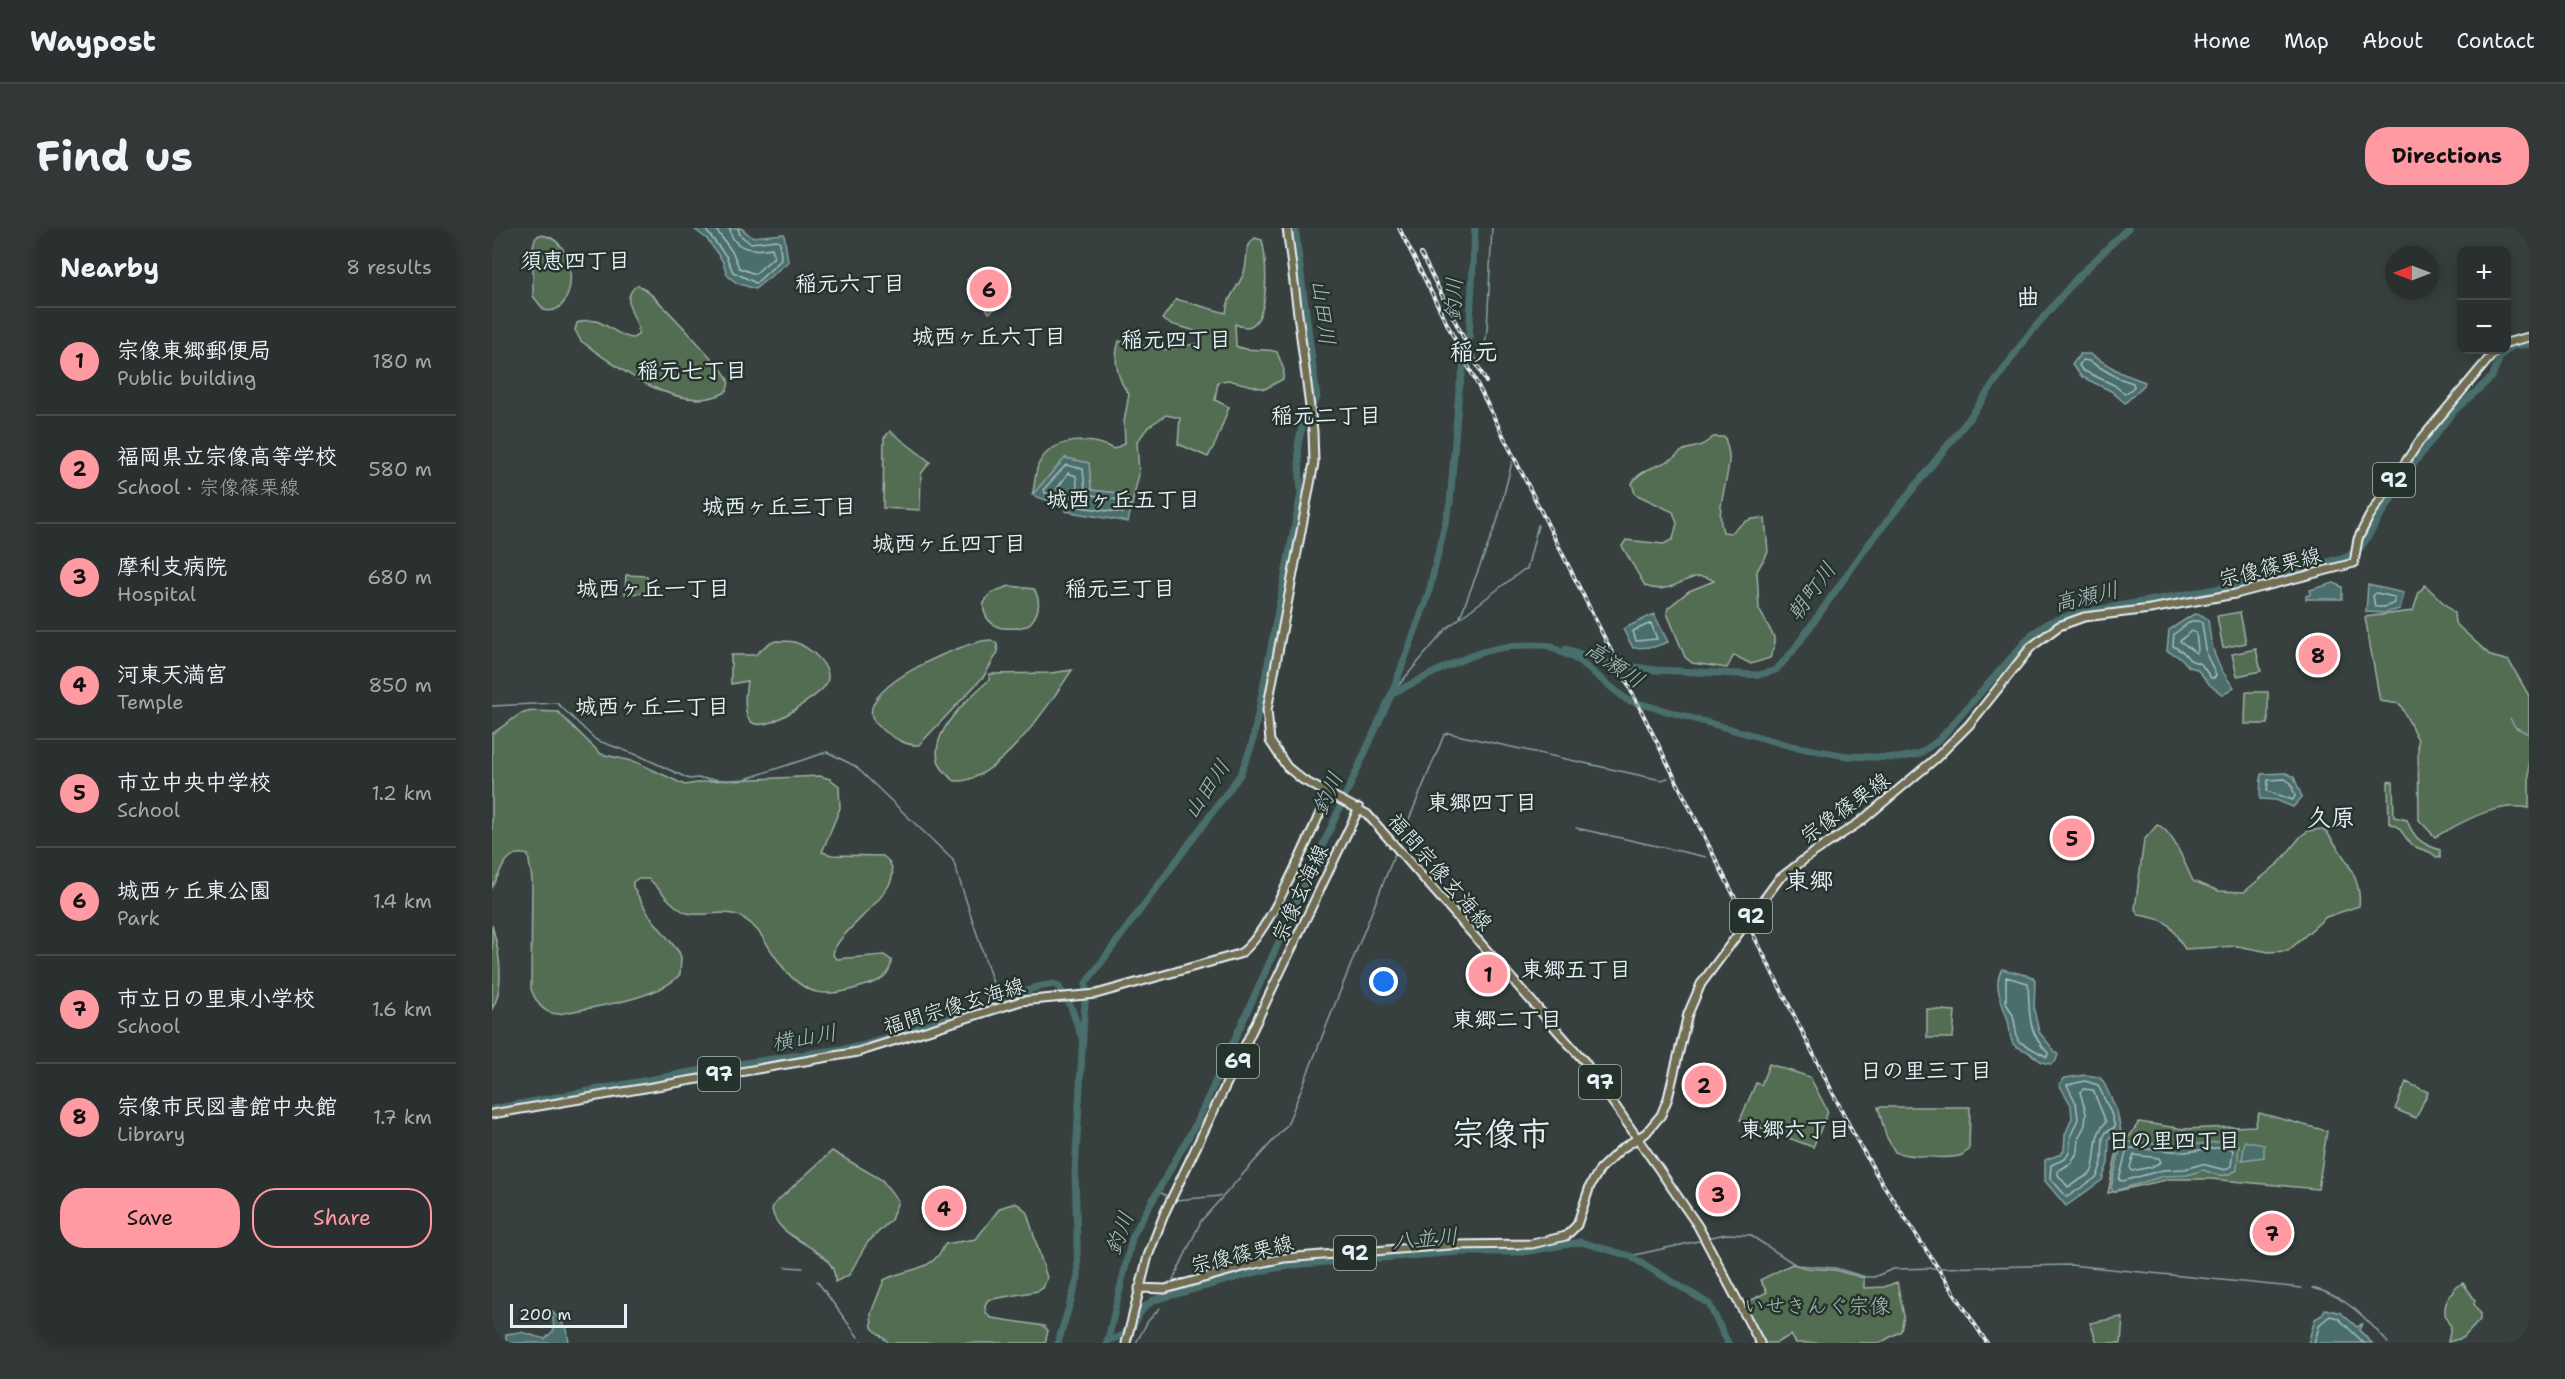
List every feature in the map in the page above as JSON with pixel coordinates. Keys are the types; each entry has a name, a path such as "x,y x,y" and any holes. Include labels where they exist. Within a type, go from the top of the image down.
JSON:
{"main road":[{"path":"1287,228 1313,431 1314,463 1268,702 1267,724 1273,748 1287,767 1303,780 1356,806"},
{"path":"2511,342 2529,337"},
{"name":"宗像篠栗線","path":"1139,1288 1165,1289 1284,1258 1450,1245 1525,1244 1558,1239 1569,1234 1577,1225 1590,1186 1600,1169 1621,1149 1654,1125 1665,1107 1688,1014 1701,984 1773,886 1810,855 1860,822 1935,759 1969,725 2031,647 2059,626 2085,617 2150,609 2235,594 2354,563 2358,539 2369,517 2419,442 2493,354"},
{"name":"福間宗像玄海線","path":"492,1114 858,1052 1021,1001 1094,995 1239,954 1250,948 1284,890 1332,794"},
{"name":"福間宗像玄海線","path":"1356,806 1367,814 1398,848 1585,1062 1704,1236 1760,1343"},
{"name":"宗像玄海線","path":"1126,1340 1148,1256 1172,1197 1356,806"}],"green space":[{"path":"539,235 553,239 562,248 568,262 569,290 564,302 556,309 544,310 533,296 533,246"},
{"path":"1255,238 1262,240 1264,250 1265,297 1262,311 1256,322 1247,327 1235,324 1236,346 1277,352 1284,370 1283,379 1265,389 1228,380 1218,382 1215,400 1229,407 1208,457 1178,444 1180,418 1166,415 1148,427 1137,442 1139,474 1131,509 1126,494 1091,490 1089,463 1066,458 1032,495 1039,463 1054,448 1074,441 1095,442 1114,449 1125,443 1124,422 1129,394 1117,369 1116,354 1119,341 1165,350 1200,343 1203,338 1199,334 1162,319 1176,299 1226,313 1229,301 1243,275 1248,249"},
{"path":"982,268 997,277 1011,297 989,313 967,280"},
{"path":"637,285 666,309 722,370 728,382 724,393 706,398 687,398 668,393 629,375 581,341 575,330 577,323 585,320 600,322 633,338 638,335 637,323 629,304 631,291"},
{"path":"890,431 930,462 921,474 920,510 883,508 884,438"},
{"path":"1713,437 1725,437 1729,454 1720,514 1723,532 1731,533 1751,519 1765,519 1768,552 1757,571 1759,609 1774,637 1774,648 1770,658 1751,664 1734,655 1727,668 1692,663 1685,657 1667,613 1668,608 1689,591 1714,581 1705,577 1697,577 1665,588 1656,589 1645,586 1622,546 1626,540 1664,544 1673,539 1677,523 1673,512 1635,494 1632,483 1645,471"},
{"path":"626,575 647,576 648,593 625,594"},
{"path":"2425,585 2454,613 2455,623 2491,656 2509,661 2529,696 2529,808 2504,807 2492,810 2468,819 2435,837 2419,820 2418,740 2400,704 2380,701 2365,617 2413,611 2419,592"},
{"path":"1010,586 1034,589 1038,599 1038,609 1027,626 998,627 987,618 984,611 988,596"},
{"path":"2240,612 2246,643 2223,648 2217,616"},
{"path":"991,640 997,644 998,652 984,676 919,745 897,739 874,721 872,706 881,693 897,680 939,656 978,642"},
{"path":"776,641 794,642 814,653 824,666 828,679 819,692 796,709 771,722 761,725 754,724 749,719 746,710 747,681 731,684 731,655 755,655 768,644"},
{"path":"2256,649 2261,671 2237,676 2232,654"},
{"path":"1072,670 1022,739 988,769 972,778 955,781 942,769 937,755 939,741 945,728 966,701 989,680 990,674 1051,673"},
{"path":"2246,692 2268,692 2268,724 2245,724"},
{"path":"532,711 558,712 601,754 636,762 685,785 708,781 820,776 830,779 839,786 840,808 822,852 832,855 883,856 892,867 891,880 884,893 837,944 833,955 836,959 884,955 891,960 888,971 876,982 857,988 830,993 808,989 797,983 787,973 758,931 742,917 729,913 687,913 672,903 649,879 637,879 633,882 633,887 649,915 679,952 680,974 671,983 658,990 624,1001 559,1014 544,1010 531,989 532,879 528,855 514,855 509,858 492,887 492,734 520,714"},
{"path":"2388,781 2393,782 2394,817 2407,820 2419,840 2440,850 2440,858 2414,846 2398,827 2389,823"},
{"path":"2157,825 2163,828 2173,840 2193,881 2219,891 2244,892 2280,862 2301,836 2308,831 2321,829 2326,831 2354,876 2359,906 2326,917 2288,951 2269,952 2237,946 2185,949 2168,924 2158,919 2139,915 2135,909 2144,840"},
{"path":"492,925 499,956 500,979 499,990 492,1009"},
{"path":"1927,1009 1955,1011 1953,1038 1927,1038"},
{"path":"1769,1064 1810,1077 1828,1112 1813,1147 1740,1120 1756,1083 1761,1085"},
{"path":"2406,1082 2428,1092 2416,1118 2395,1109"},
{"path":"1878,1107 1970,1107 1969,1150 1962,1155 1948,1157 1918,1156 1895,1152 1886,1136"},
{"path":"2259,1113 2327,1131 2318,1189 2210,1179 2170,1179 2108,1193 2118,1146 2129,1137 2139,1122 2184,1129 2255,1126"},
{"path":"832,1151 882,1180 898,1201 891,1220 867,1243 849,1275 835,1282 833,1270 827,1260 784,1230 776,1221 772,1209 775,1203"},
{"path":"1015,1203 1027,1213 1047,1278 1043,1288 1038,1291 988,1300 986,1310 992,1318 1044,1326 1048,1331 1045,1343 889,1343 872,1328 871,1313 884,1280 926,1265 940,1254 945,1244 976,1239 1000,1208"},
{"name":"いせきんぐ宗像","path":"1792,1264 1807,1268 1835,1270 1864,1278 1864,1288 1884,1287 1897,1282 1904,1316 1901,1331 1880,1343 1796,1343 1791,1335 1776,1343 1764,1343 1744,1304 1767,1292 1760,1280"},
{"path":"2463,1283 2475,1300 2474,1304 2480,1313 2480,1320 2463,1338 2448,1342 2451,1326 2446,1318 2446,1304 2454,1288"},
{"path":"2123,1318 2121,1343 2097,1343 2090,1323"}],"water":[{"path":"693,228 741,228 752,237 784,234 788,262 755,289 737,283 728,276 722,260 707,239"},
{"path":"2080,354 2090,354 2121,373 2145,382 2144,385 2125,403 2111,391 2082,377 2072,365"},
{"path":"1065,458 1089,463 1091,490 1126,494 1131,509 1128,522 1065,511 1065,507 1032,495"},
{"path":"2334,583 2342,587 2342,599 2306,599 2306,596 2311,594 2310,590"},
{"path":"2368,585 2404,593 2400,609 2385,613 2366,612"},
{"path":"1654,614 1668,642 1654,647 1633,648 1623,629"},
{"path":"2194,614 2202,615 2208,620 2215,655 2222,671 2234,687 2223,695 2210,685 2197,669 2189,667 2180,657 2167,651 2169,630"},
{"path":"2286,773 2294,777 2302,797 2293,807 2276,800 2260,799 2261,774"},
{"path":"2002,969 2033,977 2035,980 2034,1010 2039,1032 2058,1055 2055,1062 2044,1063 2013,1044 1998,988"},
{"path":"2085,1075 2099,1077 2103,1081 2117,1111 2121,1132 2119,1135 2110,1137 2108,1163 2102,1180 2066,1206 2045,1181 2045,1160 2061,1154 2064,1150 2065,1135 2072,1118 2071,1105 2059,1084 2065,1078"},
{"path":"2224,1141 2239,1145 2237,1170 2232,1173 2220,1175 2203,1170 2187,1175 2164,1176 2114,1191 2111,1188 2120,1149 2128,1142 2185,1146"},
{"path":"2245,1141 2264,1145 2264,1157 2242,1160"},
{"path":"2325,1309 2341,1313 2357,1327 2362,1324 2359,1330 2372,1343 2308,1343 2315,1319 2322,1315"},
{"path":"552,1311 567,1329 569,1343 506,1343 506,1334 521,1332 545,1339 554,1330"}],"waterway":[{"name":"山田川","path":"1058,1343 1078,1277 1075,1172 1086,983 1240,775 1252,745 1301,493 1298,444 1305,415 1317,398 1295,228"},
{"name":"釣川","path":"1107,1343 1133,1235 1197,1122 1392,693 1428,596 1450,503 1459,390 1469,339 1475,228"},
{"path":"1483,359 1487,330 1492,228"},
{"name":"朝町川","path":"1566,649 1608,663 1655,670 1759,675 1776,670 1793,651 1868,545 1968,420 2026,338 2077,278 2128,228"},
{"name":"高瀬川","path":"1549,646 1578,660 1627,700 1791,746 1847,756 1898,758 1919,754 1939,740 2032,634 2050,622 2073,614 2221,588 2347,557 2362,546 2410,469 2452,413 2492,377 2501,355 2513,346 2529,344"},
{"path":"1460,617 1497,522 1512,462"},
{"path":"1392,693 1447,628 1527,569 1538,525"},
{"name":"朝町川","path":"1392,693 1450,665 1486,651 1528,645 1552,646"},
{"path":"492,706 557,703 596,740 640,756 689,779 739,781 827,752 855,766 953,860 999,1002"},
{"path":"2510,718 2515,727 2529,734"},
{"path":"1398,846 1444,735 1448,733 1661,780 1668,778"},
{"path":"1576,828 1706,857"},
{"path":"1173,1280 1201,1221 1287,1125 1396,851"},
{"name":"横山川","path":"492,1109 718,1067 861,1046 999,1002 1037,987 1054,984 1059,987 1071,1007 1082,1038"},
{"path":"1157,1191 1167,1196"},
{"path":"1176,1200 1220,1196"},
{"path":"1707,1238 1726,1234 1750,1235 1796,1265 1835,1268 1866,1277 1874,1277 1893,1269 2070,1265 2302,1288"},
{"path":"1630,1256 1703,1240"},
{"name":"八並川","path":"1107,1341 1127,1333 1141,1312 1154,1300 1264,1270 1301,1264 1460,1252 1523,1252 1581,1242 1630,1256 1709,1304 1728,1343"},
{"path":"786,1267 803,1268"},
{"path":"817,1281 858,1337"},
{"path":"2312,1288 2345,1302 2388,1343"},
{"path":"1136,1343 1148,1321 1160,1308"},
{"path":"2518,1343 2529,1339"}],"railway":[{"path":"1399,228 1853,1133 1877,1175 1987,1343"},
{"path":"1421,254 1486,382"}],"place":[{"name":"城西ヶ丘東公園","path":"989,289"},
{"name":"宗像市民図書館中央館","path":"2318,655"},
{"name":"市立中央中学校","path":"2072,838"},
{"name":"宗像東郷郵便局","path":"1488,974"},
{"name":"福岡県立宗像高等学校","path":"1704,1085"},
{"name":"摩利支病院","path":"1718,1194"},
{"name":"河東天満宮","path":"944,1208"},
{"name":"市立日の里東小学校","path":"2272,1233"}],"district":[{"name":"須恵四丁目","path":"575,260"},
{"name":"稲元六丁目","path":"850,283"},
{"name":"曲","path":"2028,297"},
{"name":"城西ヶ丘六丁目","path":"989,336"},
{"name":"稲元四丁目","path":"1176,339"},
{"name":"稲元","path":"1474,352"},
{"name":"稲元七丁目","path":"692,370"},
{"name":"稲元二丁目","path":"1326,415"},
{"name":"城西ヶ丘五丁目","path":"1123,499"},
{"name":"城西ヶ丘三丁目","path":"779,506"},
{"name":"城西ヶ丘四丁目","path":"949,543"},
{"name":"城西ヶ丘一丁目","path":"653,588"},
{"name":"稲元三丁目","path":"1120,588"},
{"name":"城西ヶ丘二丁目","path":"652,706"},
{"name":"東郷四丁目","path":"1482,802"},
{"name":"久原","path":"2331,818"},
{"name":"東郷","path":"1809,881"},
{"name":"東郷五丁目","path":"1576,969"},
{"name":"東郷二丁目","path":"1507,1019"},
{"name":"日の里三丁目","path":"1926,1070"},
{"name":"東郷六丁目","path":"1795,1129"},
{"name":"宗像市","path":"1501,1133"},
{"name":"日の里四丁目","path":"2174,1140"}]}
